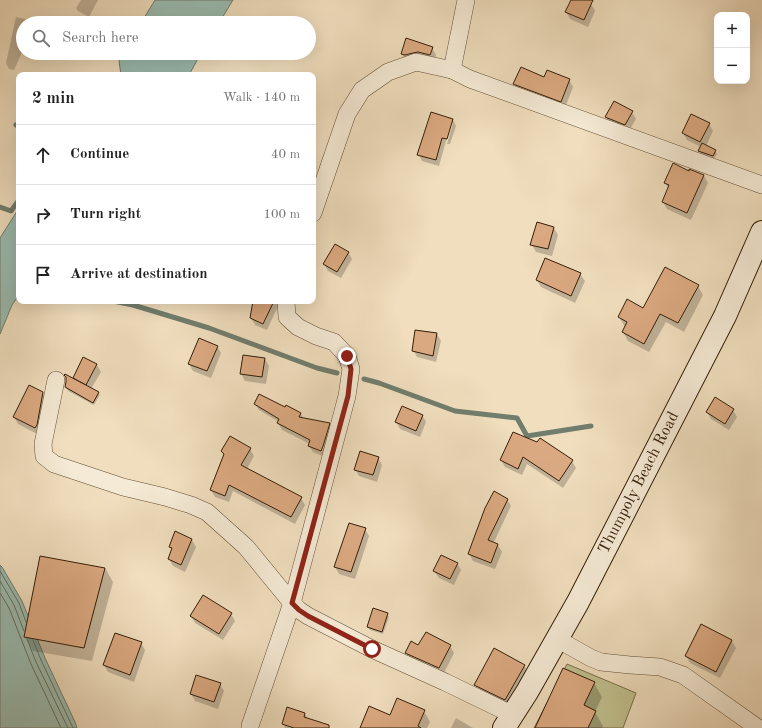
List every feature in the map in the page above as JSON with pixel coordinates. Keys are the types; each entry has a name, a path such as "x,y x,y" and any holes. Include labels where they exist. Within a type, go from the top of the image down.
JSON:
{"main road":[{"name":"Thumpoly Beach Road","path":"509,721 546,660 578,602 725,316 762,232"}],"street":[{"path":"452,70 466,0"},
{"path":"316,205 347,114 362,90 388,72 416,62 452,70 470,79 762,185"},
{"path":"250,726 292,603 348,396 351,369 347,356 334,342 316,336 298,327 287,317 286,304"},
{"path":"56,380 43,444 44,456 54,464 123,487 165,497 207,512 246,547 299,610 372,649 446,682 509,721"},
{"path":"557,639 601,662 660,667 683,675 758,728"}],"green space":[{"path":"567,664 636,693 623,728 534,728"}],"water":[{"path":"155,0 233,0 223,16 145,16"},
{"path":"197,60 191,72 121,72 119,61"},
{"path":"16,213 16,299 12,305 0,334 0,238"},
{"path":"0,565 22,601 45,658 77,728 0,728"}],"building":[{"path":"571,0 593,0 584,20 565,12"},
{"path":"406,38 433,47 430,55 418,52 405,55 401,54"},
{"path":"521,67 544,77 547,70 570,79 561,102 513,84"},
{"path":"614,101 633,111 625,125 605,117"},
{"path":"431,112 453,119 447,139 442,138 436,160 417,155"},
{"path":"691,114 710,123 700,142 682,133"},
{"path":"702,143 716,150 713,156 698,151"},
{"path":"673,163 689,171 689,169 704,175 687,213 662,202 669,185 664,183"},
{"path":"537,222 554,227 548,249 530,245"},
{"path":"335,244 349,252 337,272 323,264"},
{"path":"545,258 581,273 571,296 536,280"},
{"path":"665,267 699,285 678,323 660,314 644,344 622,332 627,322 618,317 627,299 643,308"},
{"path":"252,304 273,304 263,324 250,318"},
{"path":"415,330 437,333 433,356 412,351"},
{"path":"199,338 218,346 207,371 188,364"},
{"path":"243,355 265,358 262,377 240,374"},
{"path":"83,357 97,364 86,385 73,378"},
{"path":"65,374 99,392 93,403 65,387"},
{"path":"29,385 43,392 37,425 35,428 13,417"},
{"path":"259,394 301,413 299,417 330,423 321,451 308,446 310,440 277,423 279,419 254,404"},
{"path":"715,397 734,409 725,424 706,412"},
{"path":"402,406 423,415 416,431 395,422"},
{"path":"513,432 537,442 540,438 573,460 559,481 523,457 518,469 500,460"},
{"path":"230,436 251,448 241,465 302,497 291,517 229,485 225,496 210,490 224,454 221,451"},
{"path":"360,451 379,457 373,475 354,470"},
{"path":"494,491 508,499 488,540 498,544 491,563 468,554 485,508"},
{"path":"349,523 366,528 351,572 334,567"},
{"path":"175,531 192,539 181,565 168,559 172,548 169,547"},
{"path":"441,555 458,563 450,579 433,571"},
{"path":"40,556 105,568 84,648 24,637"},
{"path":"203,595 232,613 219,634 190,616"},
{"path":"373,608 388,613 382,632 367,627"},
{"path":"701,624 732,640 716,672 685,656"},
{"path":"426,632 451,645 439,668 405,653 411,641 418,645"},
{"path":"115,633 142,642 130,675 103,665"},
{"path":"494,648 525,665 505,700 474,685"},
{"path":"563,668 595,682 584,705 596,711 588,728 535,728"},
{"path":"196,675 221,683 214,702 190,694"},
{"path":"397,698 425,710 418,726 421,728 360,728 369,706 390,715"},
{"path":"287,707 305,713 304,717 329,725 329,728 294,728 282,724"}],"waterway":[{"path":"0,207 11,211 16,204"},
{"path":"128,304 209,328 317,368 337,373"},
{"path":"364,379 379,383 455,411 517,418 527,436 591,426"}],"route":[{"path":"347,356 351,369 348,396 292,603 308,616 372,649"}]}
